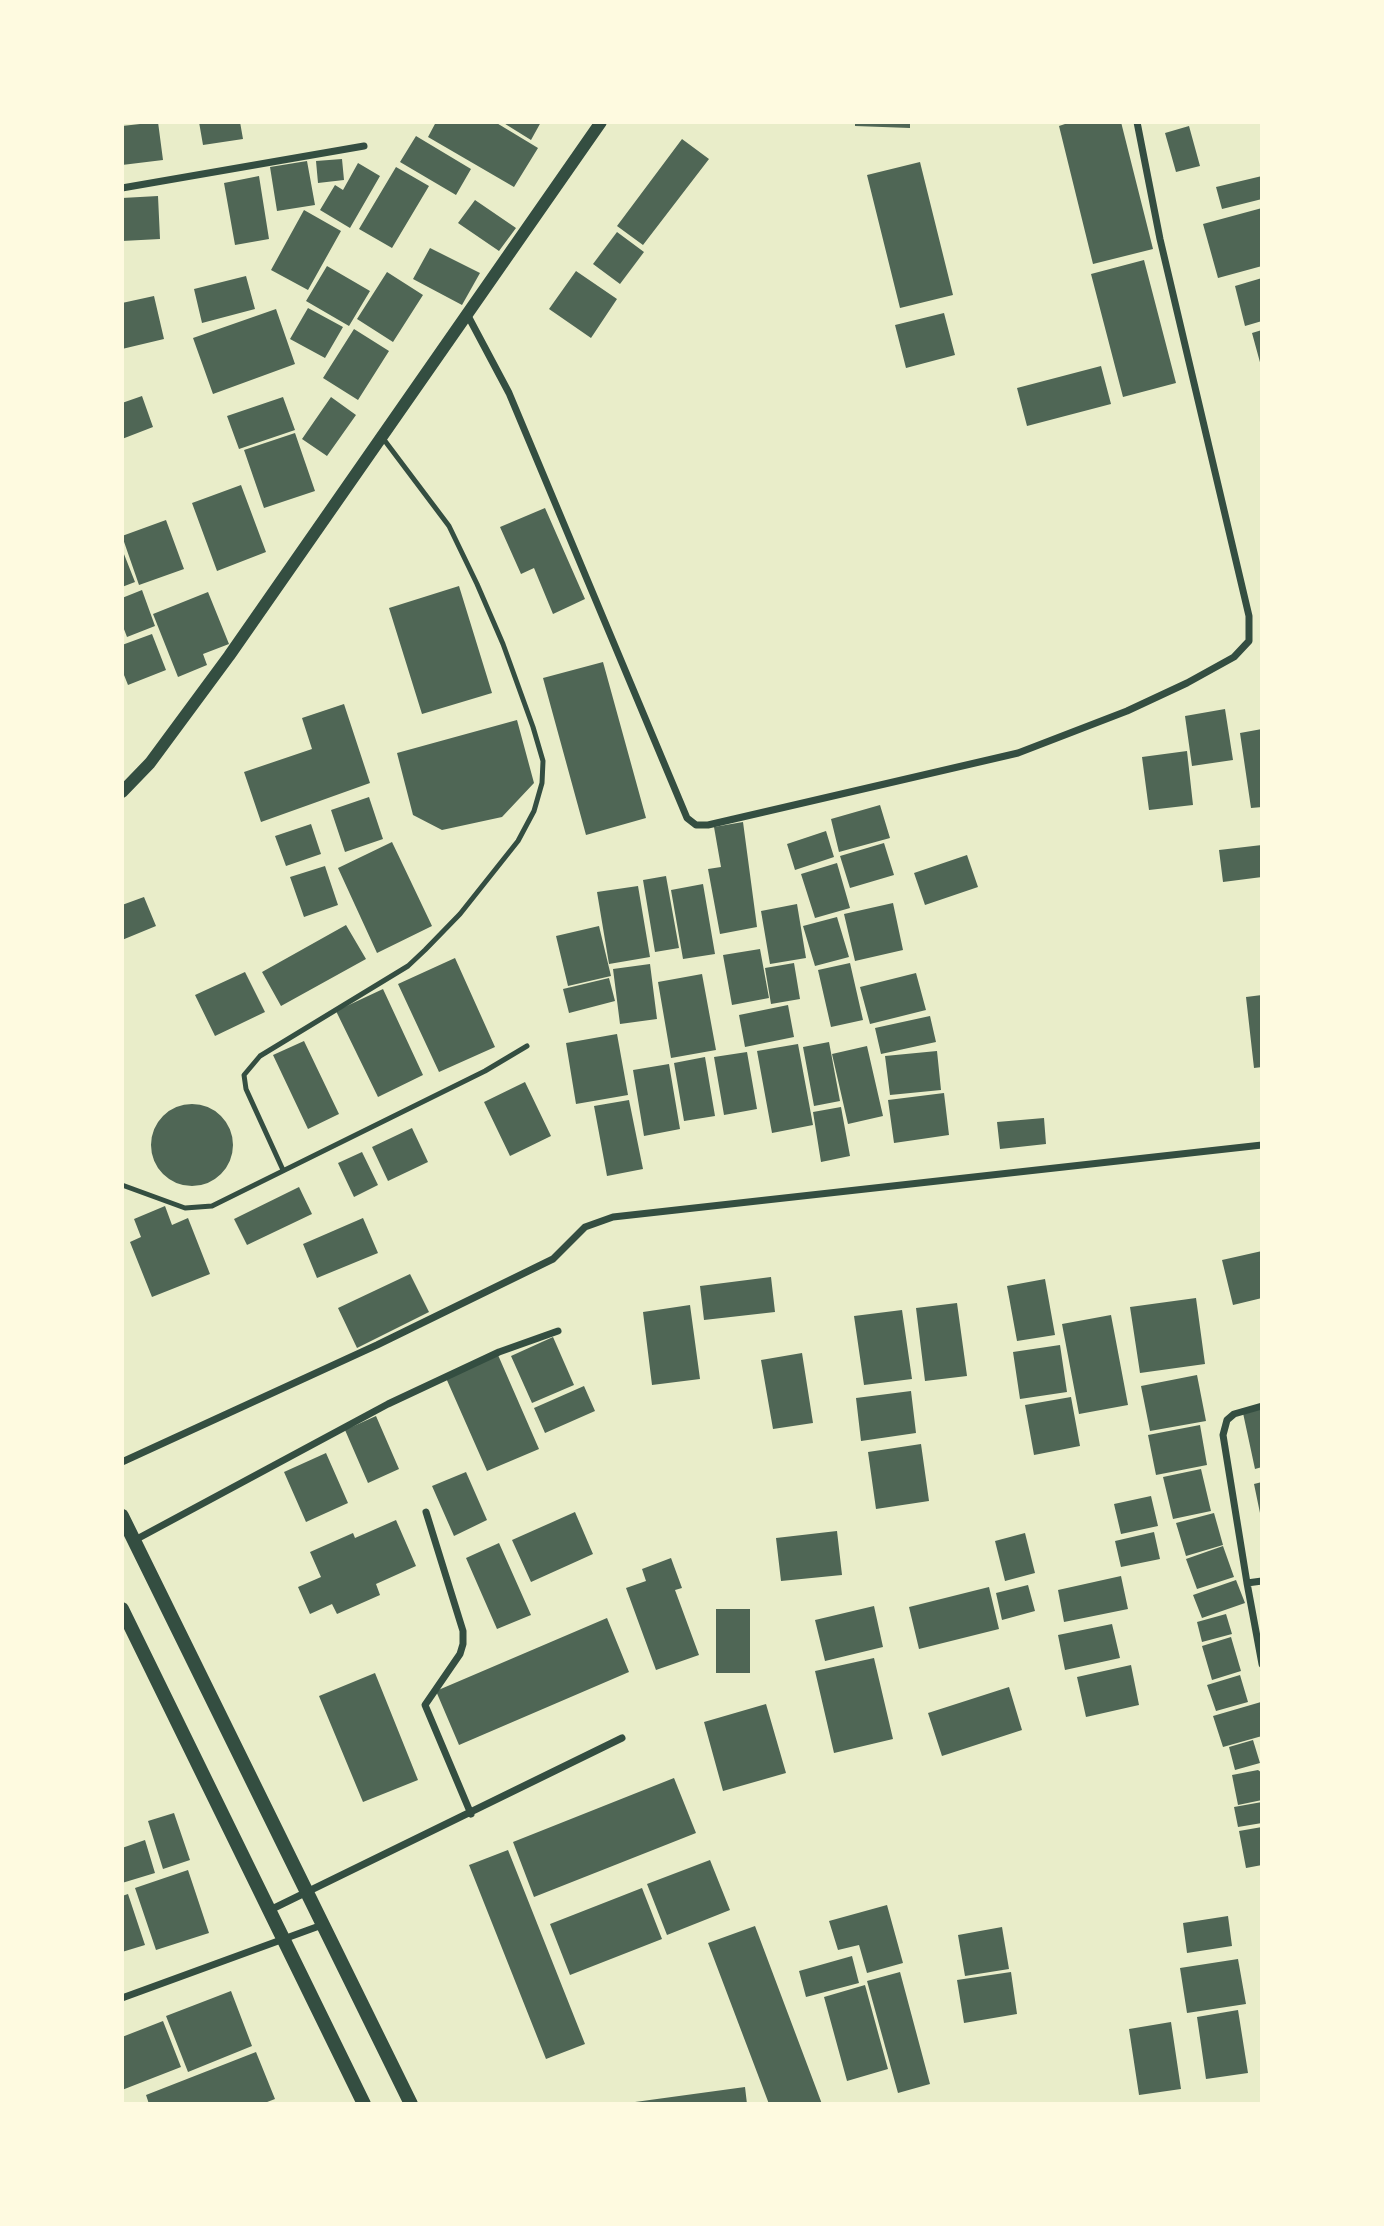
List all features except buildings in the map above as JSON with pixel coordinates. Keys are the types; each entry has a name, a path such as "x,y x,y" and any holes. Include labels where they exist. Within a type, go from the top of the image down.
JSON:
{"main road":[{"path":"124,1519 411,2104"},
{"path":"122,1609 364,2104"}],"street":[{"path":"122,792 150,764 229,656 600,122"},
{"path":"467,313 509,393 687,818 696,825 708,825 1018,754 1128,711 1187,683 1234,657 1248,640 1249,616 1160,239 1137,122"},
{"path":"122,188 364,146"},
{"path":"122,1462 377,1345 553,1259 585,1227 613,1216 1262,1145"},
{"path":"135,1540 388,1404 499,1352 558,1331"},
{"path":"1262,1406 1234,1414 1227,1420 1223,1434 1262,1664"},
{"path":"426,1512 463,1631 463,1644 425,1705 471,1814"},
{"path":"1247,1584 1262,1581"},
{"path":"270,1910 622,1738"},
{"path":"122,1998 323,1925"}],"lane":[{"path":"283,1170 246,1089 244,1075 260,1056 408,966 425,950 460,914 518,841 534,811 542,783 542,761 533,727 503,644 477,584 449,526 380,435"},
{"path":"122,1185 185,1208 196,1209 222,1201 485,1071 527,1046"}]}
